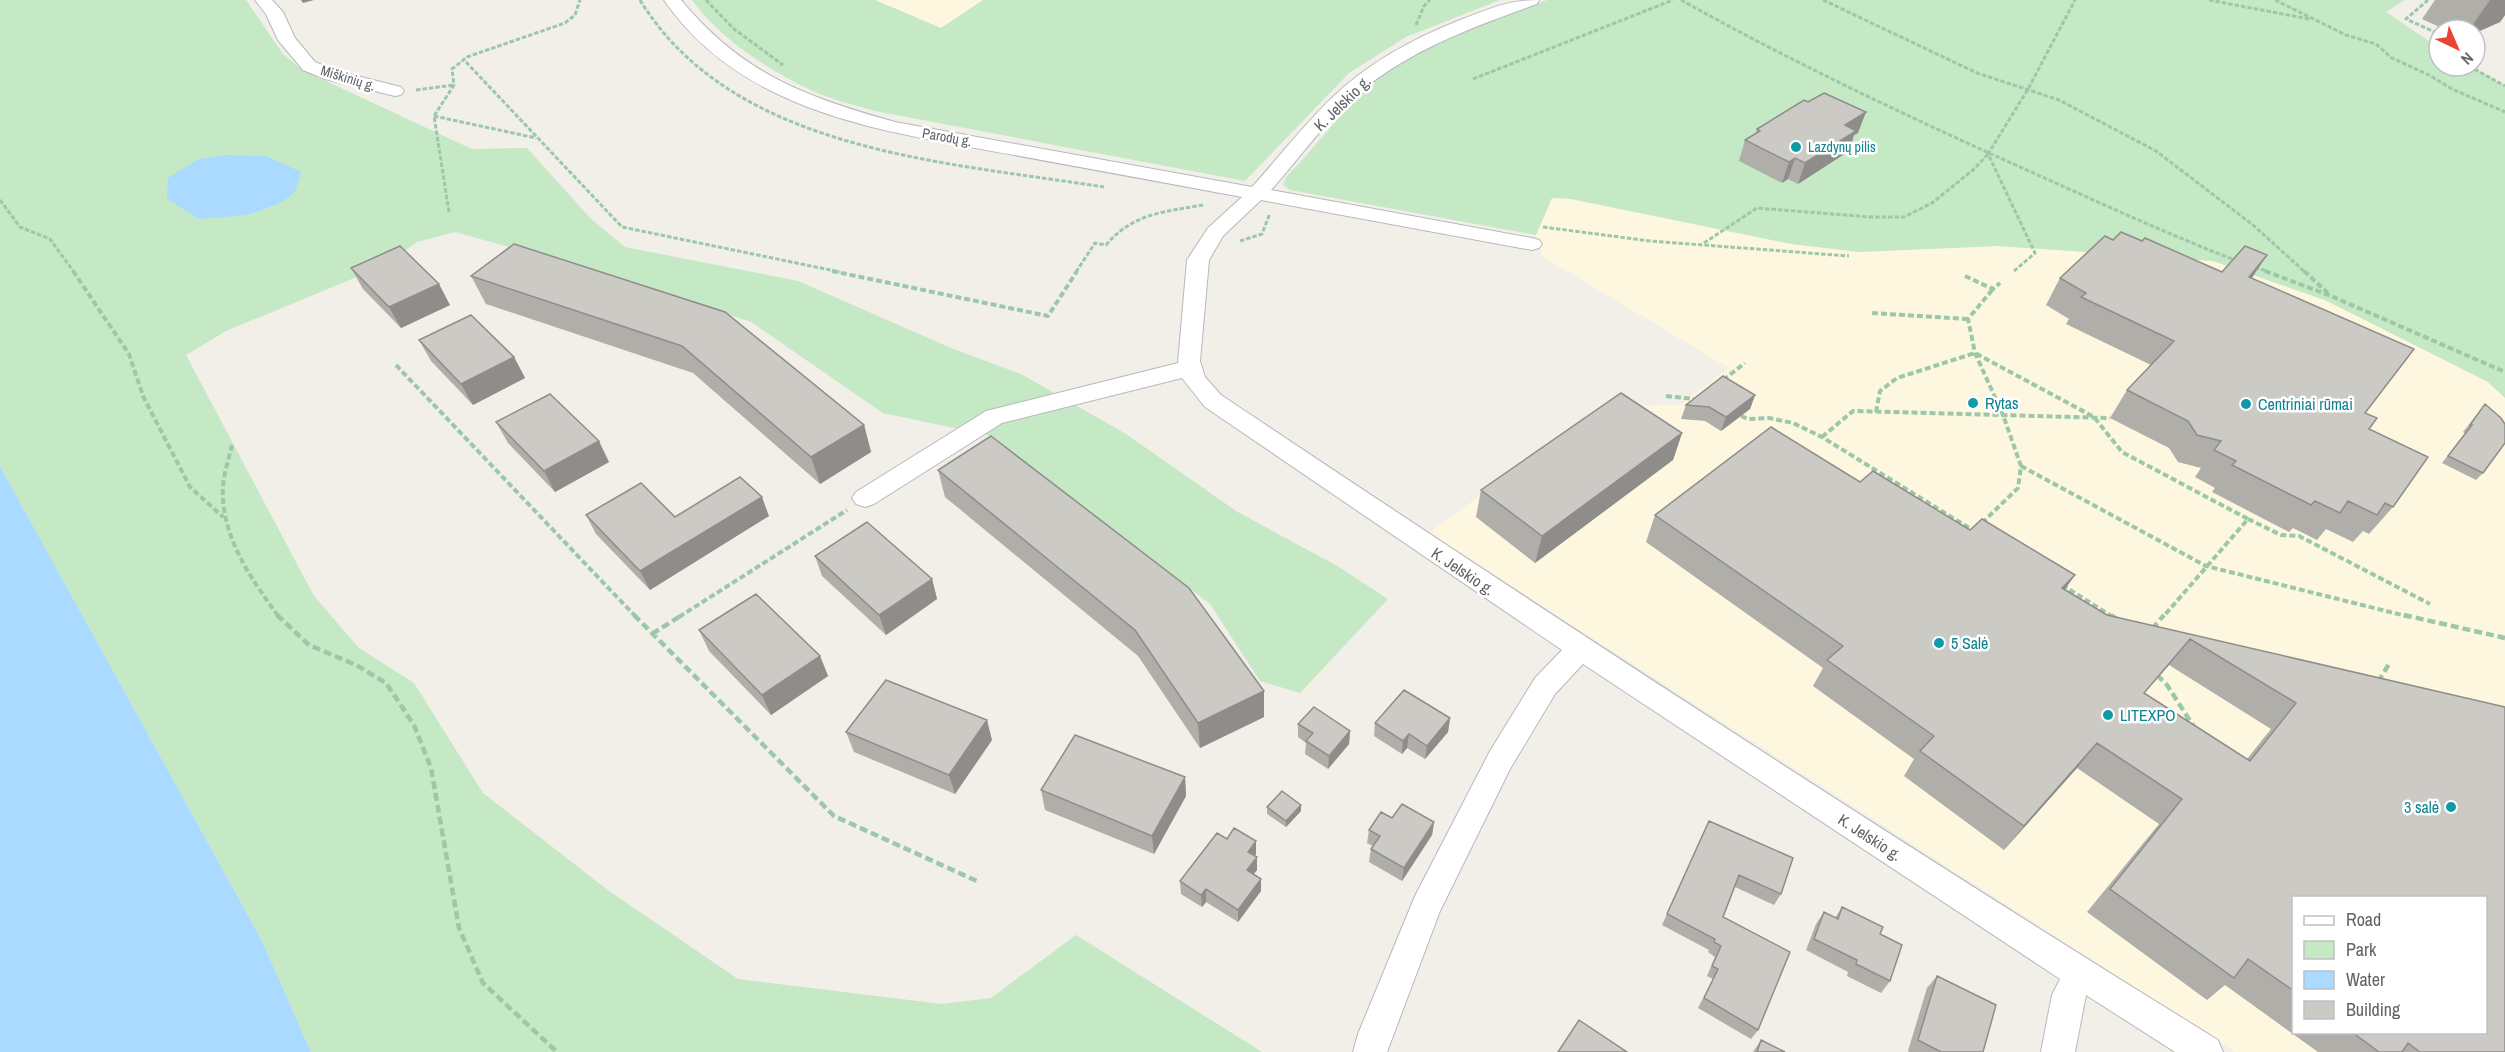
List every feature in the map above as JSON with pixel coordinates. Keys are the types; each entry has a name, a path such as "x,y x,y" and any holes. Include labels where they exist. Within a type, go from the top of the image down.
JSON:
{"street":[{"name":"Miškinių g.","path":"263,0 274,12 287,40 309,66 331,75 394,91"},
{"name":"Parodų g.","path":"672,0 685,17 724,54 796,97 893,127 1532,244"},
{"name":"K. Jelskio g.","path":"1531,0 1426,40 1367,76 1342,98 1257,193 1203,244 1198,260 1189,360 1194,379 1213,401 1580,650 2079,974 2205,1052"},
{"path":"865,498 994,417 1191,368"},
{"path":"1370,1052 1426,906 1500,760 1545,686 1580,650"},
{"path":"2058,1052 2069,995 2079,974"}],"path":[{"path":"449,212 434,116 454,85 452,69 467,57 565,22 575,15 580,0"},
{"path":"1473,79 1673,0"},
{"path":"1681,0 1735,31 1823,76 1988,154 2202,247 2331,296 2505,372"},
{"path":"1823,0 1977,73 2059,100 2156,151 2253,225 2331,296"},
{"path":"1703,244 1757,208 1870,217 1904,217 1932,203 1973,170 1988,154 2028,89 2075,0"},
{"path":"2209,0 2314,20"},
{"path":"2276,0 2346,35 2376,44 2392,58 2429,75 2452,89 2505,112"},
{"path":"2427,29 2406,19 2428,0"},
{"path":"466,62 622,227 1048,316 1095,243 1106,245 1116,231 1135,218 1204,204"},
{"path":"2487,76 2505,86"},
{"path":"394,91 454,85"},
{"path":"434,116 538,138"},
{"path":"1988,154 2035,253 2014,271"},
{"path":"0,200 20,227 50,239 98,306 129,354 143,396 190,487 224,518"},
{"path":"1240,241 1262,234 1271,213"},
{"path":"1965,276 1993,289"},
{"path":"1968,319 2000,283"},
{"path":"1872,313 1968,319"},
{"path":"1965,538 2018,488 2021,466 2003,415 1975,352 1968,319"},
{"path":"1876,412 1880,391 1897,378 1975,352 2094,417 2122,453 2280,535 2299,536 2430,604"},
{"path":"1720,381 1744,363"},
{"path":"396,365 652,634 834,816 979,882"},
{"path":"1666,396 1691,401 1700,397"},
{"path":"1822,437 1853,411 2110,418"},
{"path":"1741,416 1748,419 1769,418 1793,423 1822,437 1984,537"},
{"path":"232,445 223,485 224,518 240,558 278,616 309,645 356,665 386,683 414,725 431,768 459,928 483,983 557,1052"},
{"path":"2021,466 2206,566 2505,638"},
{"path":"652,634 865,498"},
{"path":"2146,637 2248,519"},
{"path":"2055,580 2126,624"},
{"path":"2373,690 2389,664"},
{"path":"2153,670 2167,685 2197,731"}],"shaded area":[{"path":"875,0 983,0 941,28"},
{"name":"LITEXPO","path":"1552,197 1791,244 1859,252 1998,246 2213,261 2327,301 2488,382 2505,398 2505,1052 2235,1052 1429,533 1602,406 1680,405 1729,368 1542,256 1536,235"}],"green space":[{"path":"0,0 246,0 283,54 302,70 472,149 527,148 592,220 625,247 798,281 951,348 1021,374 1126,434 1236,511 1339,567 1388,599 1300,693 1260,681 1210,604 992,436 883,413 751,322 606,274 455,232 417,242 388,264 226,331 186,355 314,596 359,648 414,683 483,793 609,891 738,979 942,1004 991,998 1076,935 1262,1052 311,1052 262,941 0,466"},
{"path":"692,0 875,0 941,28 983,0 1500,0 1406,37 1349,73 1245,181 875,111 836,100 797,83 747,53 717,28"},
{"path":"1547,0 2405,0 2386,12 2427,40 2427,78 2487,78 2487,76 2505,86 2505,398 2488,382 2327,301 2213,261 1998,246 1859,252 1791,244 1571,199 1552,198 1536,235 1290,190 1283,185 1286,177 1350,105 1380,77 1424,49 1472,27"}],"water":[{"path":"226,155 266,156 301,172 295,192 281,203 247,215 199,219 167,199 168,178 199,159"},
{"path":"0,466 262,941 311,1052 0,1052"}],"building":[{"path":"1824,93 1866,112 1845,125 1856,131 1805,163 1795,158 1789,162 1745,140 1760,131 1757,129 1804,100 1808,102"},
{"name":"Centriniai rūmai","path":"2121,232 2142,241 2145,238 2222,272 2245,246 2267,255 2249,277 2414,349 2365,413 2377,418 2369,429 2428,457 2393,507 2385,503 2377,515 2348,501 2340,513 2315,501 2311,505 2232,465 2236,461 2214,450 2221,441 2197,435 2188,421 2127,390 2174,341 2081,297 2086,293 2060,278 2105,236 2113,240"},
{"path":"514,244 725,312 864,425 811,457 682,346 471,276"},
{"path":"400,246 439,284 389,307 351,268"},
{"path":"471,315 514,357 461,384 419,340"},
{"path":"1723,376 1755,395 1726,417 1709,407 1686,405"},
{"path":"1621,393 1682,433 1542,536 1481,490"},
{"path":"550,394 599,441 544,471 496,422"},
{"path":"2485,404 2505,424 2505,443 2483,473 2448,456"},
{"path":"1771,427 1860,482 1873,471 1970,530 1982,519 2075,575 2062,588 2107,615 2505,707 2505,1052 2420,1052 2408,1043 2402,1052 2379,1052 2355,1034 2487,1034 2487,896 2292,896 2292,990 2248,959 2234,978 2110,889 2182,799 2097,743 2024,826 1920,751 1934,736 1827,660 1843,646 1655,515","holes":["2190,639 2296,703 2250,761 2144,693"]},
{"path":"991,436 1189,588 1264,691 1198,723 1135,630 938,470"},
{"path":"740,477 762,497 640,571 586,515 641,483 675,517"},
{"path":"867,522 932,579 879,615 815,556"},
{"path":"756,594 820,656 762,695 699,630"},
{"path":"886,680 987,720 949,775 846,732"},
{"path":"1404,690 1450,718 1427,746 1409,734 1403,741 1375,723"},
{"path":"1314,707 1350,731 1329,756 1306,741 1313,733 1298,724"},
{"path":"1075,735 1185,777 1152,836 1041,790"},
{"path":"1282,791 1301,805 1286,821 1267,807"},
{"path":"1402,804 1434,822 1404,868 1371,849 1380,836 1369,830 1381,812 1392,818"},
{"path":"1709,821 1793,858 1781,894 1739,875 1723,917 1790,952 1758,1030 1704,998 1718,969 1712,966 1721,946 1714,942 1715,939 1667,914"},
{"path":"1234,828 1256,841 1248,852 1257,857 1247,870 1261,879 1238,910 1206,889 1201,895 1180,881 1217,833 1227,839"},
{"path":"1842,907 1883,927 1880,934 1902,945 1890,981 1856,964 1857,960 1814,939 1824,912 1838,919"},
{"path":"1937,976 1996,1005 1983,1052 1941,1052 1918,1040"},
{"path":"1579,1020 1627,1052 1558,1052"},
{"path":"1761,1040 1785,1052 1757,1052"}],"place":[{"name":"Lazdynų pilis","path":"1796,147"},
{"name":"Rytas","path":"1973,403"},
{"name":"Centriniai rūmai","path":"2246,404"},
{"name":"5 Salė","path":"1939,643"},
{"name":"LITEXPO","path":"2108,715"},
{"name":"3 salė","path":"2451,807"}]}
